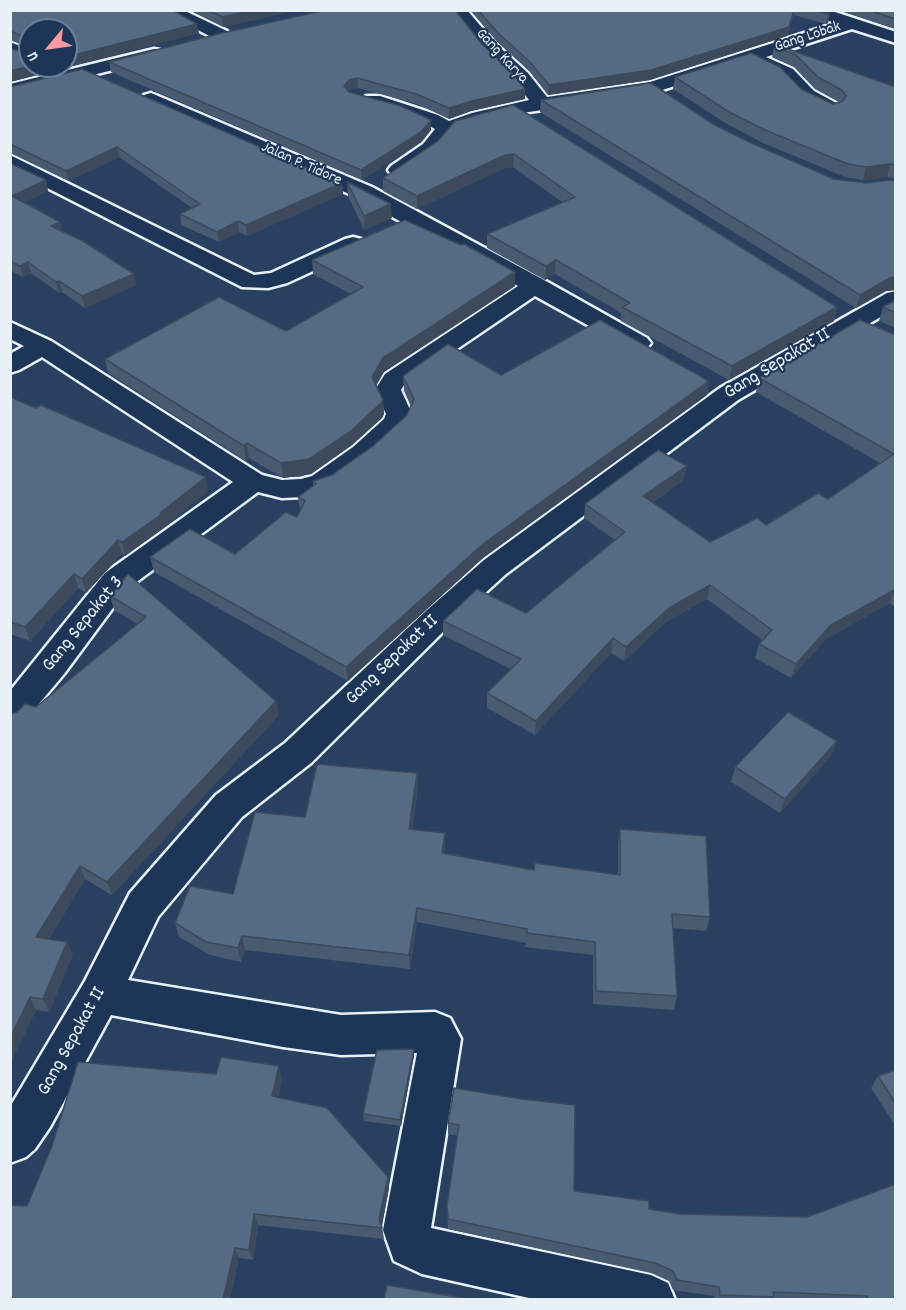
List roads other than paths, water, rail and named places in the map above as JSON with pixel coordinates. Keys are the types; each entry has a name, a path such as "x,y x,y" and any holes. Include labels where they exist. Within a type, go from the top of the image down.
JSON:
{"street":[{"path":"168,10 227,34 199,41"},
{"name":"Gang Karya","path":"458,10 490,48 520,76 544,116"},
{"path":"820,10 896,39"},
{"name":"Gang Lobak","path":"544,116 653,87 853,24"},
{"path":"78,74 166,50"},
{"path":"750,56 786,73 807,95 831,108"},
{"name":"Jalan P. Tidore","path":"88,72 364,192 415,218 658,354"},
{"path":"10,90 57,78"},
{"path":"653,87 672,99"},
{"path":"357,96 409,110 431,118 447,128"},
{"path":"364,192 430,148 447,128 478,117 516,108 544,116"},
{"path":"10,161 250,282 279,278 415,218"},
{"path":"10,329 42,346 253,482 282,489 303,488 322,482 363,453 396,422 399,414 388,390 394,380 536,285"},
{"name":"Gang Sepakat II","path":"10,1141 19,1133 34,1112 100,994 144,905 229,806 298,753 438,618 495,567 719,388 844,315 896,298"},
{"path":"844,315 885,336"},
{"path":"10,364 42,346"},
{"name":"Gang Sepakat 3","path":"11,713 52,665 116,580 253,482"},
{"path":"100,994 283,1027 341,1035 435,1032 440,1039 439,1048 408,1230 411,1244 422,1250 651,1299"}]}
